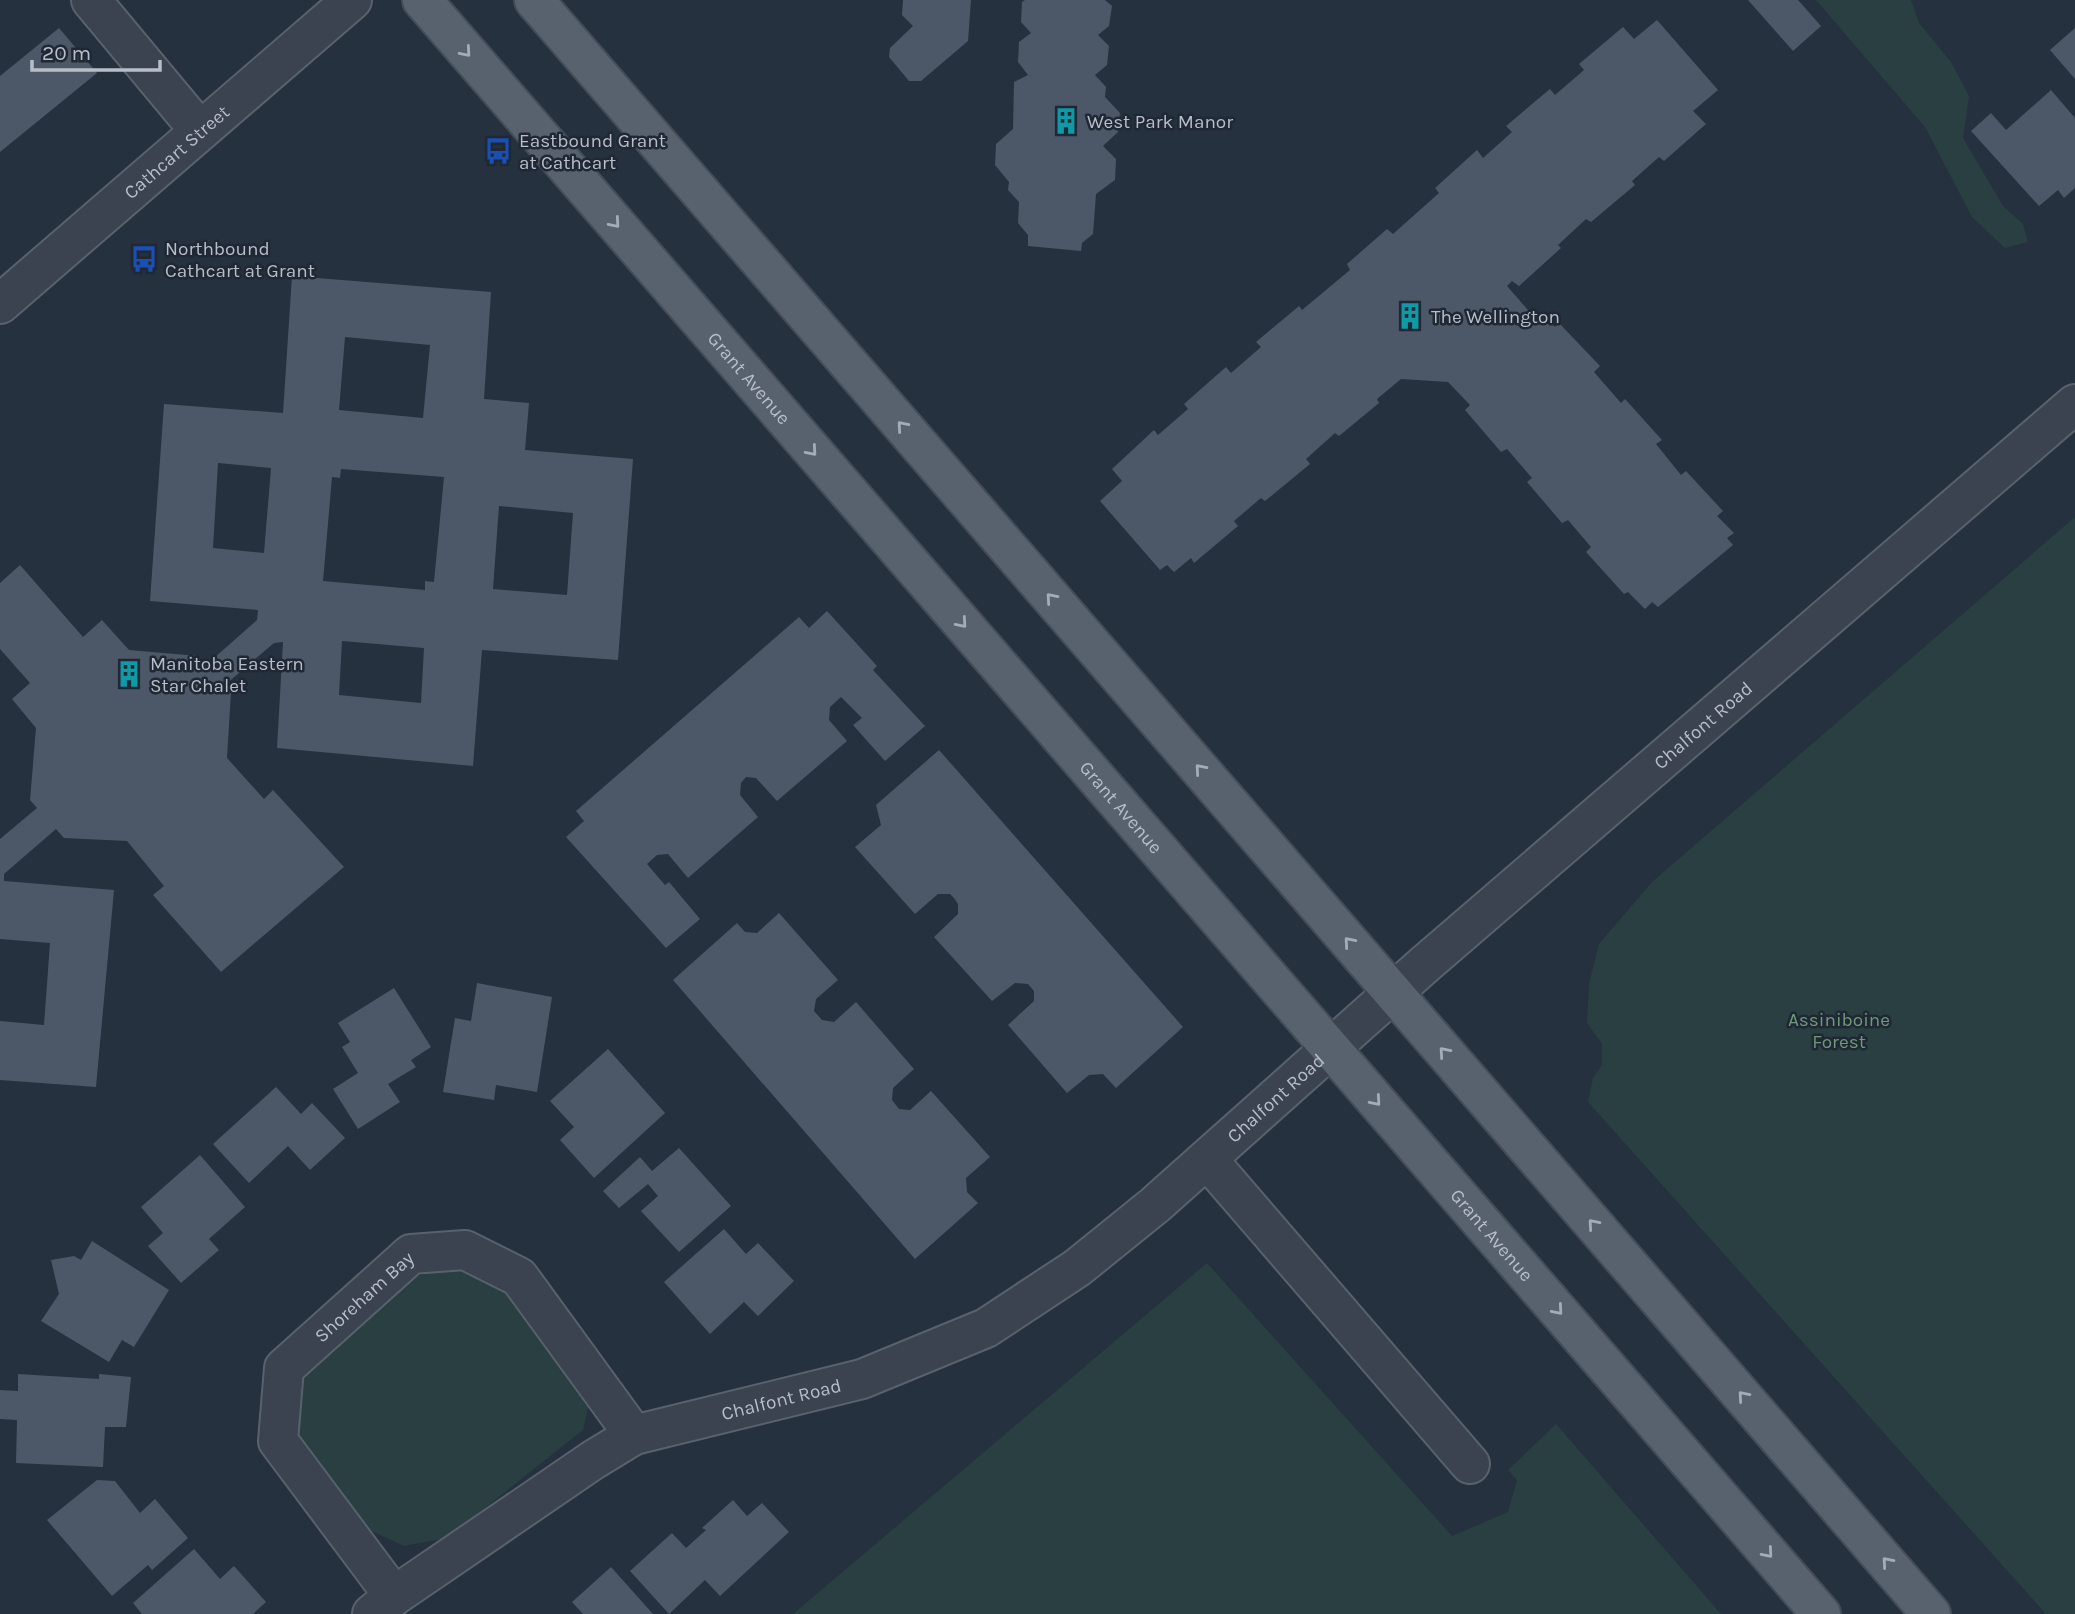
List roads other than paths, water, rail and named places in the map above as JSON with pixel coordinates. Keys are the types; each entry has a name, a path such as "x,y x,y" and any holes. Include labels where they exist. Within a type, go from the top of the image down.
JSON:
{"main road":[{"name":"Grant Avenue","path":"422,0 1821,1614"},
{"path":"534,0 1931,1614"}],"street":[{"path":"90,0 200,131"},
{"name":"Cathcart Street","path":"0,304 352,0"},
{"name":"Chalfont Road","path":"383,1605 593,1460 634,1435 862,1379 986,1328 1077,1268 1207,1160 1393,993 2075,404"},
{"path":"1207,1160 1470,1464"},
{"name":"Shoreham Bay","path":"383,1605 278,1441 284,1368 411,1254 465,1250 519,1277 634,1435"}],"place":[{"name":"West Park Manor","path":"1066,121"},
{"name":"Eastbound Grant at Cathcart","path":"498,151"},
{"name":"Northbound Cathcart at Grant","path":"144,259"},
{"name":"The Wellington","path":"1410,316"},
{"name":"Manitoba Eastern Star Chalet","path":"129,674"}],"park label":[{"name":"Assiniboine Forest","path":"1839,1030"}]}
